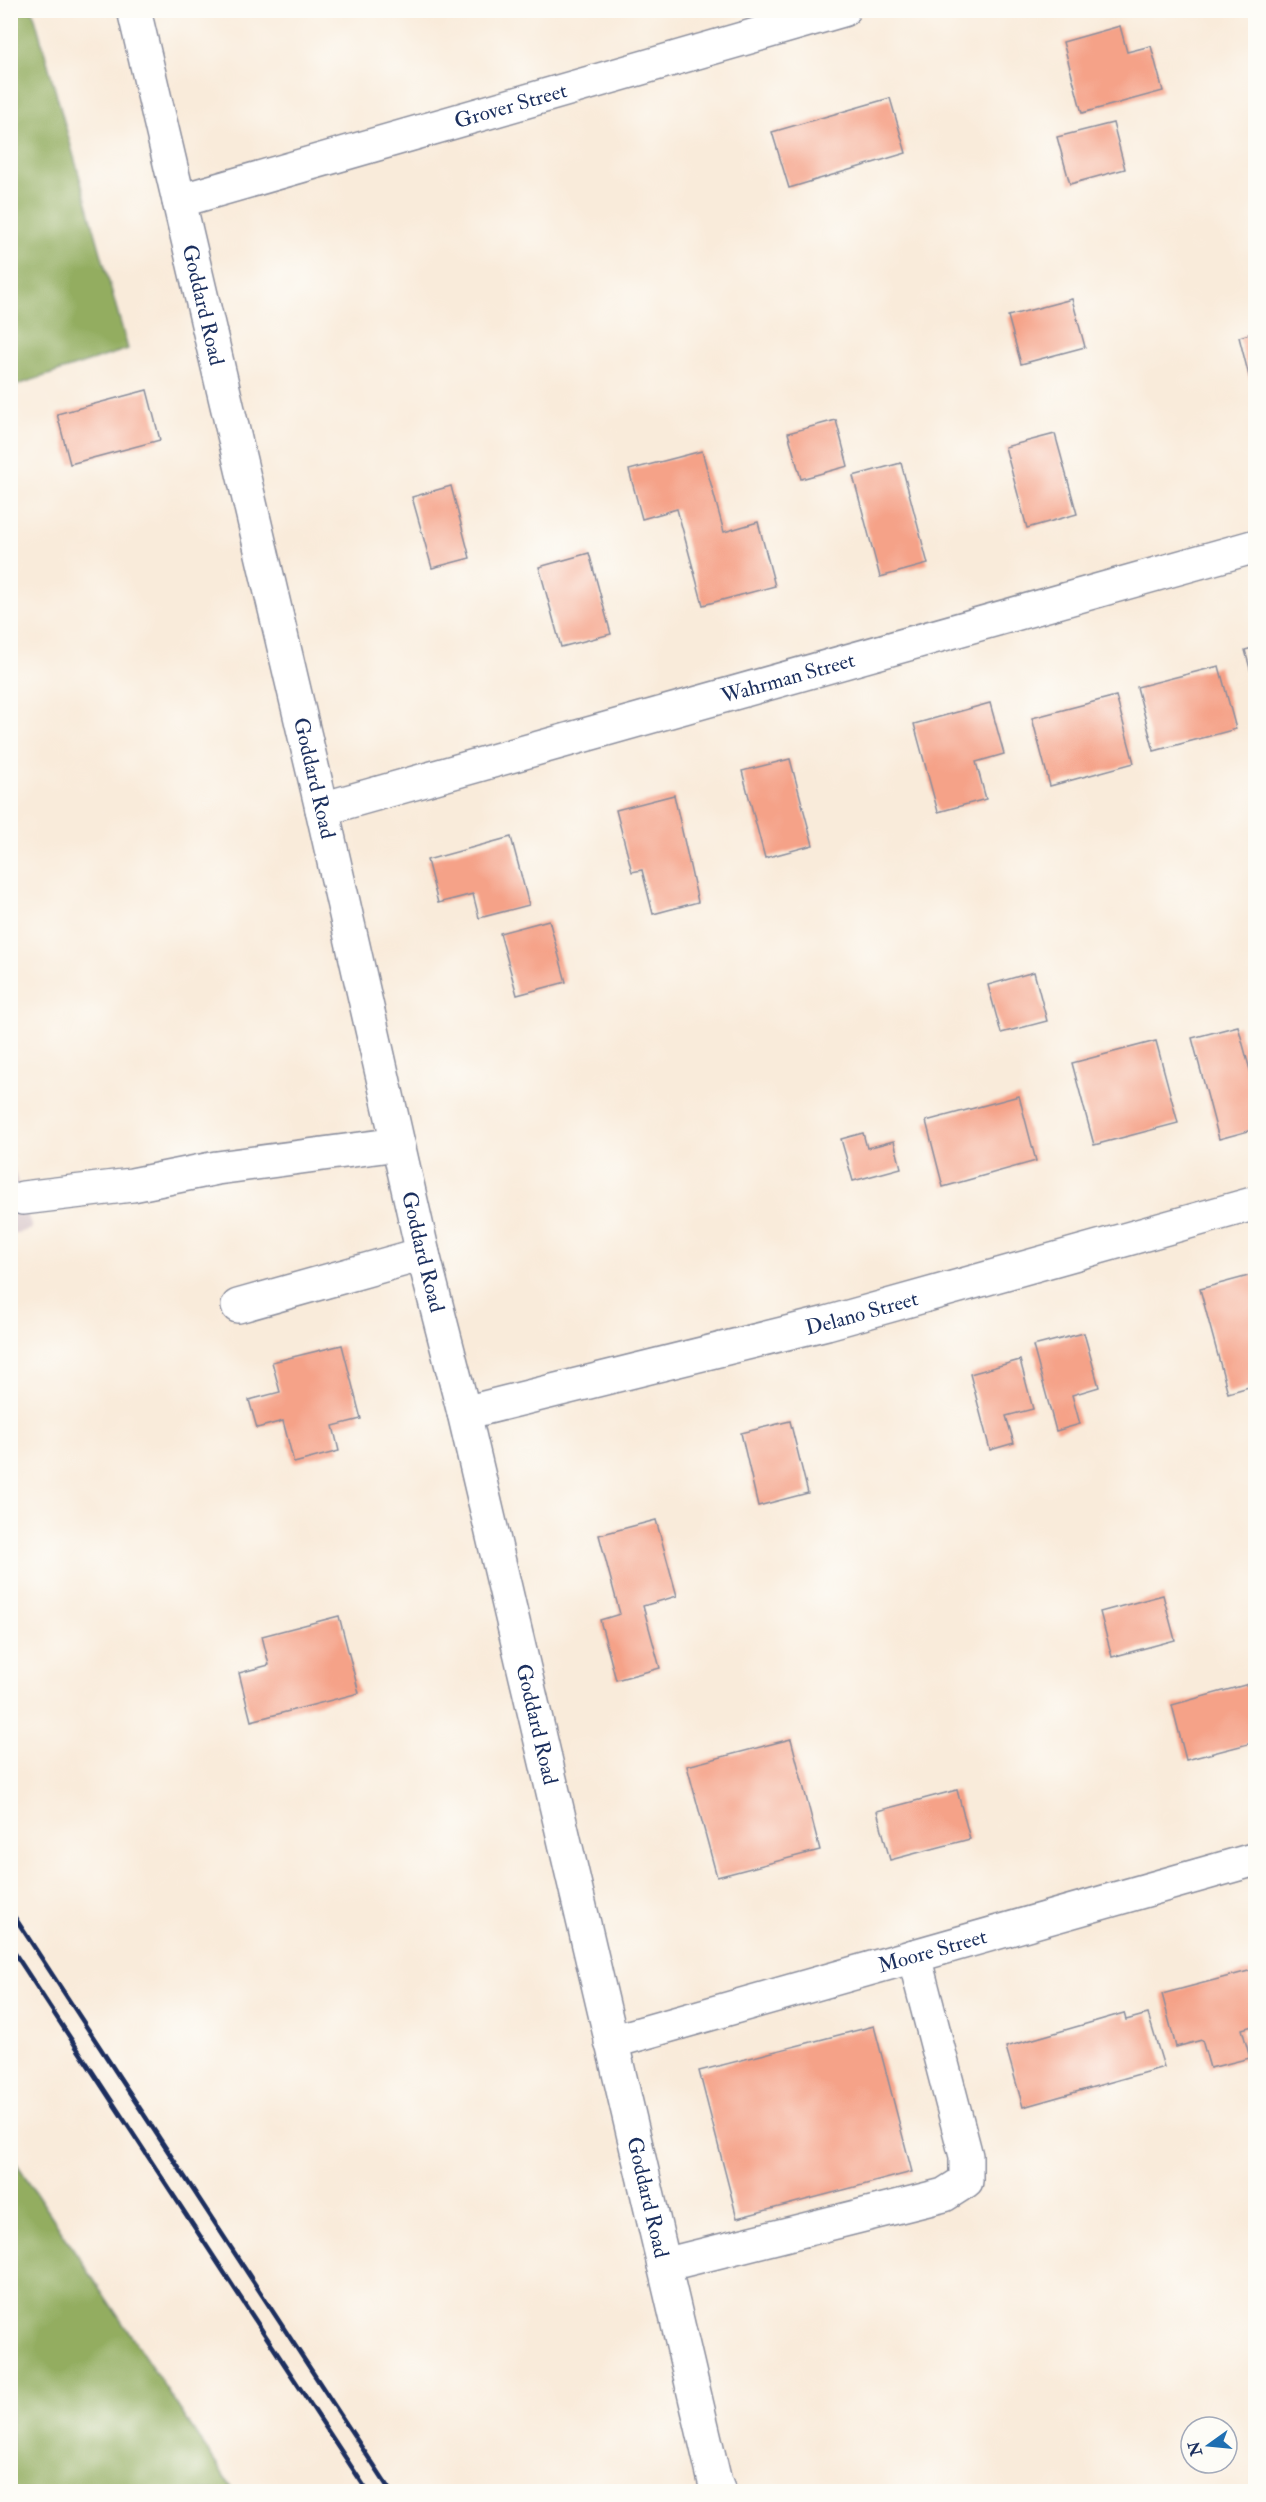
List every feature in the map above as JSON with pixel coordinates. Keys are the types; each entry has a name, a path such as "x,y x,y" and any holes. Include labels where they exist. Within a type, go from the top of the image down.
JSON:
{"street":[{"name":"Goddard Road","path":"134,10 322,809 423,1254 464,1413 719,2492"},
{"name":"Grover Street","path":"179,201 843,10"},
{"name":"Wahrman Street","path":"322,809 1256,546"},
{"path":"23,1198 132,1185 217,1168 398,1144"},
{"name":"Delano Street","path":"464,1413 827,1323 1256,1203"},
{"path":"238,1306 423,1254"},
{"name":"Moore Street","path":"611,2042 1256,1859"},
{"path":"664,2265 944,2195 966,2181 966,2156 914,1956"}],"shaded area":[{"path":"10,1156 32,1229 11,1235 10,1235"}],"green space":[{"path":"10,11 33,11 128,349 11,387"},
{"path":"11,2155 234,2491 11,2491"}],"building":[{"path":"1120,26 1127,52 1151,46 1163,91 1082,113 1063,42"},
{"path":"890,98 906,153 789,188 772,132"},
{"path":"1113,123 1125,169 1070,184 1057,137"},
{"path":"1072,299 1085,347 1021,364 1008,316"},
{"path":"1256,332 1256,379 1250,380 1239,337"},
{"path":"147,390 160,440 70,464 57,414"},
{"path":"836,420 848,466 801,479 788,433"},
{"path":"1055,434 1077,514 1027,528 1005,447"},
{"path":"702,451 724,532 758,522 775,586 703,605 677,509 642,519 629,470"},
{"path":"901,463 928,564 880,577 853,476"},
{"path":"451,486 470,558 432,568 412,497"},
{"path":"589,553 611,634 561,647 539,567"},
{"path":"1256,647 1256,687 1255,687 1245,650"},
{"path":"1219,666 1236,729 1154,751 1137,687"},
{"path":"1116,696 1134,763 1050,786 1032,718"},
{"path":"990,703 1004,754 976,762 986,799 938,812 914,724"},
{"path":"790,759 813,845 765,858 742,771"},
{"path":"674,795 698,902 653,914 642,870 632,872 616,810"},
{"path":"511,837 529,905 479,918 473,894 438,903 427,860"},
{"path":"549,920 566,982 517,995 500,933"},
{"path":"1034,972 1047,1021 1001,1033 988,985"},
{"path":"1238,1026 1256,1092 1256,1129 1219,1139 1192,1038"},
{"path":"1156,1041 1178,1123 1094,1145 1072,1063"},
{"path":"1019,1096 1036,1161 943,1187 926,1121"},
{"path":"863,1133 867,1148 894,1141 901,1168 853,1181 841,1139"},
{"path":"1256,1274 1256,1385 1228,1393 1200,1289"},
{"path":"1084,1333 1099,1387 1072,1395 1080,1424 1056,1431 1033,1346"},
{"path":"342,1345 361,1419 333,1426 339,1451 294,1463 283,1421 257,1428 249,1400 280,1392 272,1362"},
{"path":"1020,1360 1033,1409 1006,1416 1014,1443 990,1450 970,1374"},
{"path":"790,1421 808,1493 758,1506 741,1433"},
{"path":"656,1520 677,1596 643,1606 660,1668 616,1680 600,1620 620,1614 599,1535"},
{"path":"1163,1595 1175,1640 1112,1657 1100,1612"},
{"path":"339,1616 359,1693 251,1721 239,1673 269,1665 262,1636"},
{"path":"1256,1682 1256,1742 1186,1760 1172,1705"},
{"path":"791,1739 820,1850 717,1877 687,1766"},
{"path":"957,1790 970,1839 890,1860 877,1811"},
{"path":"1256,1969 1256,2025 1242,2029 1250,2058 1210,2068 1202,2040 1176,2047 1162,1994"},
{"path":"1124,2013 1126,2020 1148,2014 1164,2067 1023,2107 1006,2047"},
{"path":"874,2026 912,2172 737,2218 699,2071"}],"railway":[{"path":"10,1910 391,2492"},
{"path":"10,1946 368,2492"}]}
